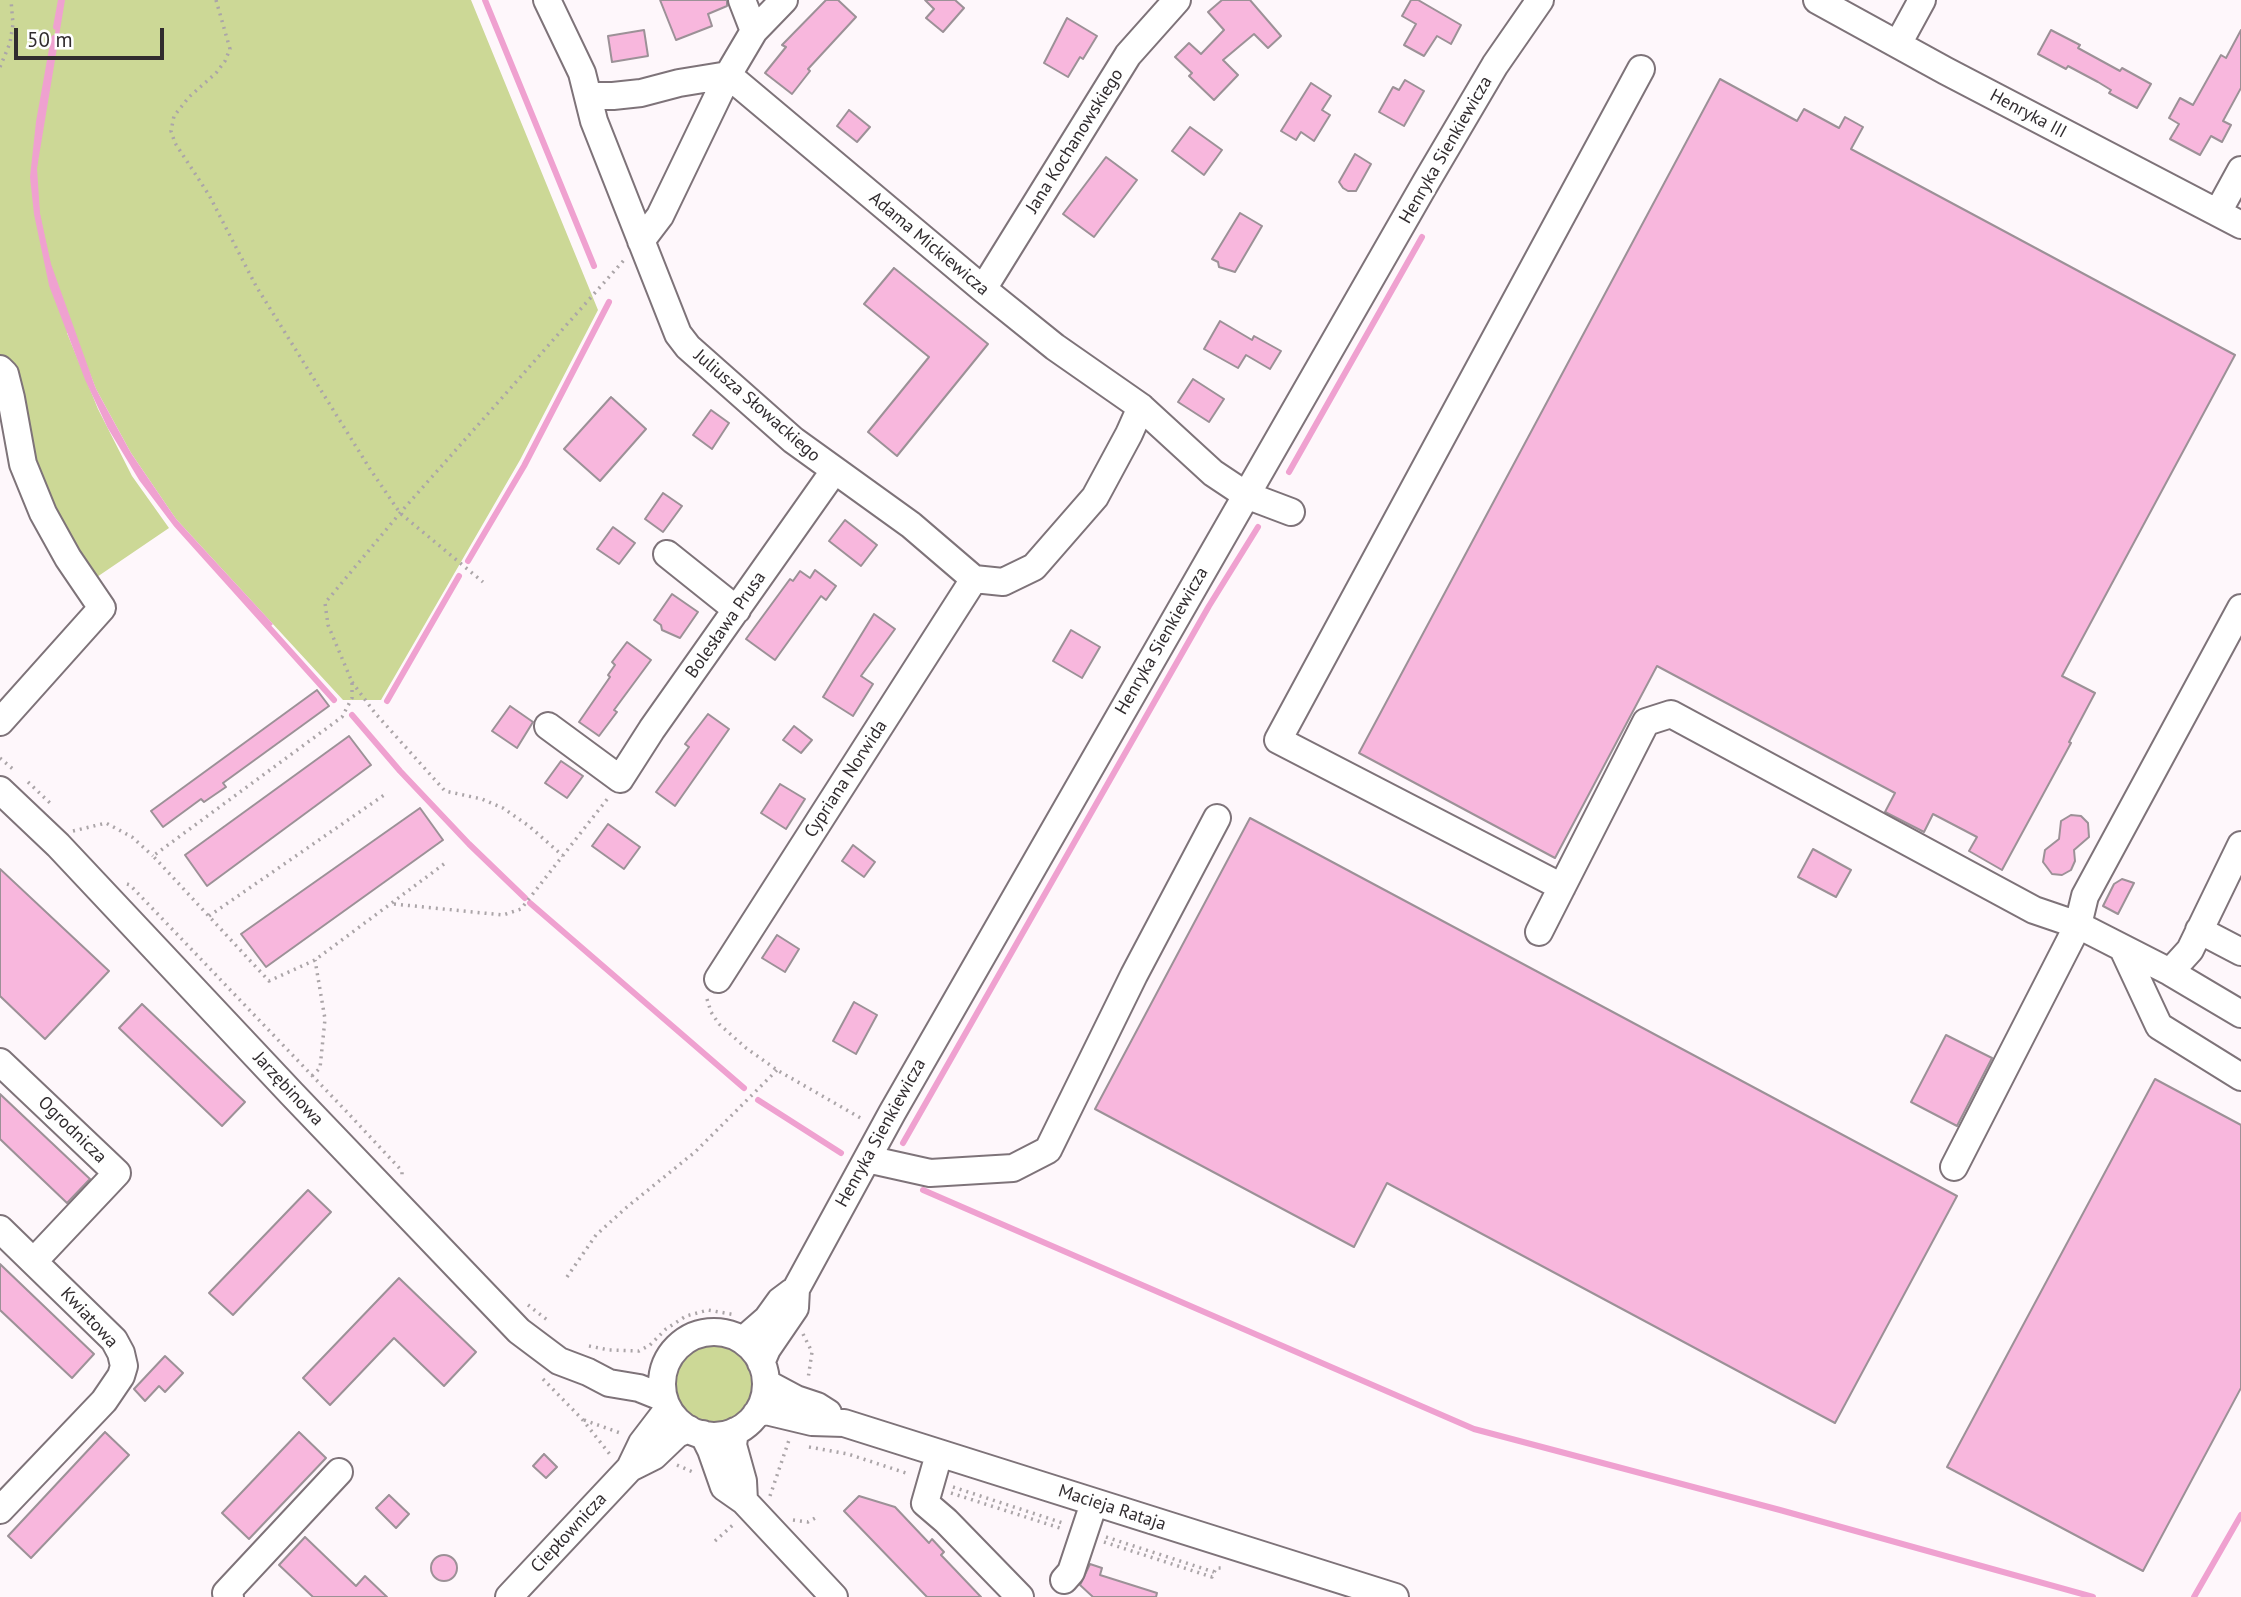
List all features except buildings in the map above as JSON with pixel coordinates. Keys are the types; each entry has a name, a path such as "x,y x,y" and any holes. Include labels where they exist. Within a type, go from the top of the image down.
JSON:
{"street":[{"path":"547,0 582,74 594,121 641,241"},
{"path":"741,0 754,32"},
{"path":"641,241 660,216 728,75 754,32 784,0"},
{"name":"Jana Kochanowskiego","path":"983,289 1128,55 1177,0"},
{"name":"Henryka Sienkiewicza","path":"742,1329 767,1319 780,1301 796,1289 882,1130 1246,495 1495,65 1540,0"},
{"name":"Henryka III","path":"1816,0 1946,71 2230,218"},
{"path":"1898,44 1922,0"},
{"path":"1562,887 1278,740 1641,69"},
{"path":"588,96 641,93 728,75"},
{"name":"Adama Mickiewicza","path":"728,75 983,289 1055,347 1140,407 1213,473 1246,495 1291,512"},
{"path":"2230,218 2241,170"},
{"name":"Juliusza Słowackiego","path":"641,241 678,334 688,347 793,440 911,525 974,579"},
{"path":"0,369 5,374 11,398 23,464 43,513 68,558 102,608 0,722"},
{"path":"974,579 1003,582 1034,568 1095,497 1129,434 1140,407"},
{"name":"Bolesława Prusa","path":"620,779 652,729 834,471"},
{"path":"667,554 737,610"},
{"name":"Cypriana Norwida","path":"718,979 974,579"},
{"path":"1954,1167 2078,925 2085,897 2241,608"},
{"path":"1539,932 1646,722 1671,714 2034,910 2078,925 2170,972 2241,1014"},
{"path":"548,726 620,779"},
{"name":"Jarzębinowa","path":"0,790 58,845 519,1331 559,1361 609,1383 665,1393"},
{"path":"867,1158 930,1173 1013,1168 1048,1150 1134,975 1217,818"},
{"path":"2170,972 2190,950 2241,845"},
{"path":"2199,930 2241,952"},
{"path":"2123,949 2159,1026 2241,1077"},
{"name":"Ogrodnicza","path":"0,1062 117,1173 34,1261"},
{"name":"Kwiatowa","path":"0,1229 114,1340 124,1366 121,1376 104,1401 0,1510"},
{"name":"Henryka Sienkiewicza","path":"764,1373 767,1349 795,1308 796,1289"},
{"path":"742,1329 764,1373 764,1399 756,1414 747,1424 719,1436 696,1432 681,1424 665,1393 669,1357 680,1344 694,1336 710,1332 727,1334 742,1329"},
{"name":"Macieja Rataja","path":"764,1373 796,1399 817,1406 844,1423 1387,1595"},
{"name":"Ciepłownicza","path":"509,1597 630,1468 665,1393"},
{"name":"Macieja Rataja","path":"756,1414 766,1411 812,1422 844,1423"},
{"path":"735,1431 733,1445 743,1480 748,1514"},
{"path":"696,1432 711,1450 724,1487 748,1514 834,1597"},
{"name":"Ciepłownicza","path":"630,1468 654,1456 677,1434 696,1432"},
{"path":"939,1454 925,1503 1020,1597"},
{"path":"230,1597 226,1593 339,1472"},
{"path":"1064,1580 1072,1572 1094,1503"}],"path":[{"path":"0,67 10,43 13,24 11,0"},
{"path":"216,0 230,49 226,61 189,97 174,117 171,131 175,143 209,195 256,286 400,513 483,582"},
{"path":"563,856 529,825 503,808 482,799 445,791 375,713 352,682 328,625 325,603 400,513 641,241"},
{"path":"153,856 342,717 352,698 352,682"},
{"path":"392,904 503,915 521,909 604,804 620,779"},
{"path":"209,916 387,793"},
{"path":"58,845 74,829 106,823 132,837 153,856 269,981 315,960 444,864"},
{"path":"292,1094 320,1068 325,1019 315,960"},
{"path":"718,979 707,998 710,1012 719,1024 777,1070 882,1130"},
{"path":"567,1277 596,1235 695,1152 777,1070"},
{"path":"584,1344 609,1350 639,1351 686,1316 708,1310 727,1312 742,1329"},
{"path":"547,1326 554,1330"},
{"path":"793,1326 806,1339 812,1352 807,1383"},
{"path":"582,1419 633,1437"},
{"path":"715,1541 748,1514 790,1436"},
{"path":"804,1446 848,1454 911,1474"},
{"path":"789,1520 808,1522 817,1517"}],"green space":[{"path":"0,0 471,0 598,310 520,460 381,700 343,700 176,519 131,453 96,389 73,330 67,333 98,409 132,476 169,528 94,579 57,529 0,358"},
{"path":"714,1344 729,1347 742,1355 750,1368 753,1383 750,1398 742,1411 729,1419 714,1422 699,1419 686,1411 678,1398 675,1383 678,1368 686,1355 699,1347"}],"shaded area":[{"path":"61,0 65,0 37,168 40,214 51,264 96,389 131,453 176,519 273,624 269,628 208,562 142,479 110,426 88,379 52,285 37,214 33,177 39,122"}],"waterway":[{"path":"56,27 61,0"},
{"path":"485,0 594,266"},
{"path":"54,38 39,122 33,177 37,214 52,285 88,379 110,426 142,479 176,524 334,700"},
{"path":"1289,472 1422,237"},
{"path":"468,561 524,466 609,302"},
{"path":"903,1143 1209,606 1258,527"},
{"path":"387,701 459,576"},
{"path":"352,715 469,844 525,898"},
{"path":"530,903 744,1088"},
{"path":"758,1100 841,1153"},
{"path":"923,1190 1474,1429 2093,1597"},
{"path":"2194,1597 2241,1515"}]}
